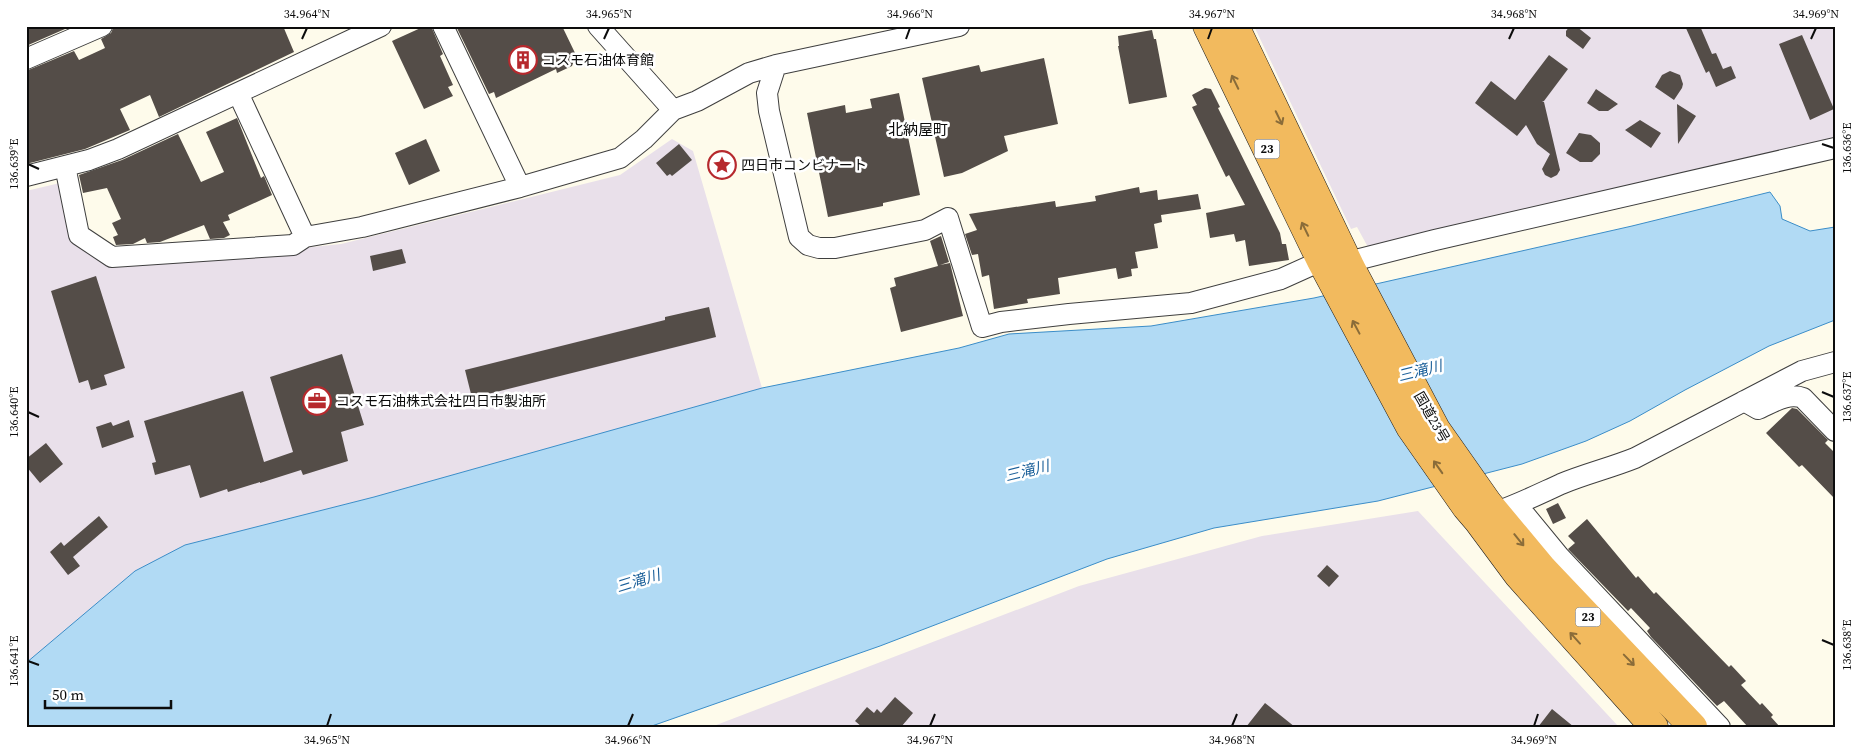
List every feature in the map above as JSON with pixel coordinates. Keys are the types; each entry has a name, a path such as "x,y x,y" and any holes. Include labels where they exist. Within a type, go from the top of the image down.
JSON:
{"highway":[{"name":"国道23号","path":"1208,26 1337,266"},
{"name":"国道23号","path":"1236,26 1337,266 1410,427 1492,507 1543,569 1693,727"},
{"name":"国道23号","path":"1492,507 1478,521 1518,575 1654,727"}],"street":[{"path":"26,59 102,26"},
{"path":"26,176 89,160 118,149 381,26"},
{"path":"443,26 520,186"},
{"path":"598,26 673,110"},
{"path":"64,166 79,235 112,257 293,245 306,237 362,227 620,158 644,139 673,110 696,101 749,73 776,65 959,26"},
{"path":"776,65 767,93 769,111 799,237 808,245 819,248 835,248 925,230 948,218 982,327 1001,322 1069,314 1191,303 1435,240 1835,148"},
{"path":"238,93 306,237"},
{"path":"1492,507 1635,458 1802,371 1835,362"},
{"path":"1744,401 1758,409 1796,395 1803,398 1835,432"},
{"path":"1492,507 1559,556 1720,727"}],"shaded area":[{"path":"1254,26 1835,26 1835,143 1369,249 1357,227 1351,229"},
{"path":"672,139 693,151 762,388 374,497 185,545 26,663 26,191 60,183 77,243 167,262 341,244 620,175"},
{"path":"1418,511 1619,727 711,727 1079,586 1262,536"}],"water":[{"name":"三滝川","path":"1770,192 1780,206 1782,219 1810,231 1835,227 1835,320 1769,346 1630,421 1586,441 1522,464 1378,501 1214,528 1107,559 880,646 649,727 26,727 26,663 135,571 185,545 374,497 762,388 959,348 1009,334 1151,326 1314,298 1632,226"}],"building":[{"path":"26,26 64,26 65,29 26,46"},
{"path":"114,26 283,26 294,52 159,117 150,95 120,109 130,130 85,149 26,164 26,71 74,51 79,60 105,48 101,39 111,33"},
{"path":"425,26 431,26 443,54 440,56 453,85 448,87 453,96 424,109 392,41"},
{"name":"コスモ石油体育館","path":"456,26 562,26 576,55 572,66 557,73 556,69 496,98 494,92 489,94"},
{"path":"1570,26 1576,26 1591,38 1583,49 1566,36 1566,31"},
{"path":"1685,26 1700,26 1712,54 1716,53 1723,69 1731,66 1736,78 1716,87 1709,71 1706,73"},
{"path":"1152,30 1154,39 1156,39 1167,97 1129,104 1118,46 1118,36"},
{"path":"1802,35 1834,109 1810,120 1779,44"},
{"path":"1549,55 1568,69 1544,101 1542,101 1544,102 1560,170 1557,175 1551,178 1545,175 1542,169 1550,154 1537,144 1526,125 1517,136 1475,103 1491,81 1515,100"},
{"path":"1044,58 1058,124 1004,136 1008,151 962,173 944,177 922,78 979,65 981,72"},
{"path":"1670,71 1680,75 1683,84 1674,100 1655,87 1662,75"},
{"path":"1205,88 1211,89 1220,107 1218,108 1280,233 1282,244 1286,244 1289,260 1249,266 1245,240 1236,242 1234,234 1210,238 1206,213 1245,205 1229,175 1226,177 1192,107 1197,105 1192,95"},
{"path":"1596,89 1618,104 1608,111 1599,111 1587,103"},
{"path":"899,93 920,195 883,203 883,206 828,217 807,113 845,105 846,113 872,108 870,99"},
{"path":"1677,104 1696,116 1678,144"},
{"path":"237,118 261,178 264,176 272,195 228,215 230,220 223,222 230,235 224,238 210,239 204,225 160,242 147,243 145,238 133,244 116,245 113,237 118,235 112,223 121,219 107,188 83,193 79,175 122,160 178,134 201,182 224,172 206,132"},
{"path":"1640,120 1661,133 1651,148 1625,130"},
{"path":"1579,133 1591,135 1600,143 1600,154 1592,162 1580,162 1566,153"},
{"path":"426,139 440,171 409,185 395,153"},
{"path":"679,144 692,160 672,176 670,174 667,176 656,163"},
{"path":"1139,187 1140,193 1157,190 1158,200 1198,194 1201,209 1161,215 1162,222 1154,224 1158,248 1135,252 1138,268 1131,269 1132,276 1118,279 1116,268 1058,278 1060,294 1027,299 1028,303 994,309 989,275 982,277 978,254 972,255 965,234 977,230 969,214 1055,201 1056,207 1096,201 1095,196"},
{"path":"941,236 949,262 940,265 950,263 963,316 901,332 890,288 896,286 894,278 938,266 930,241"},
{"path":"402,249 406,263 373,271 370,256"},
{"path":"96,276 125,368 104,375 107,385 91,390 88,380 79,383 51,291"},
{"path":"709,307 716,337 472,398 465,370 665,320 665,317"},
{"path":"342,354 364,425 341,432 348,461 303,475 301,470 228,492 227,489 200,498 190,465 155,475 152,463 156,462 144,421 243,391 264,462 293,452 270,377"},
{"path":"1792,408 1797,409 1828,440 1825,443 1835,453 1835,499 1802,465 1799,467 1766,433"},
{"path":"129,420 134,437 102,448 96,427 111,422 113,426"},
{"path":"46,443 63,464 40,483 26,466 26,459"},
{"path":"1558,503 1566,518 1553,524 1546,509"},
{"path":"99,516 108,527 73,557 80,566 68,575 50,552 61,542 64,546"},
{"path":"1587,519 1636,578 1638,576 1654,594 1656,592 1729,667 1731,665 1746,681 1741,685 1760,705 1762,703 1773,715 1771,717 1780,727 1748,727 1724,701 1717,706 1651,637 1647,631 1650,628 1631,608 1628,611 1568,549 1575,543 1568,536"},
{"path":"1327,565 1339,576 1329,587 1317,576"},
{"path":"895,697 913,713 901,727 862,727 855,721 867,707 874,713 877,709 881,713"},
{"path":"1265,703 1295,727 1246,727"},
{"path":"1552,709 1574,727 1538,727"}],"place":[{"name":"コスモ石油体育館","path":"523,60"},
{"name":"四日市コンビナート","path":"722,165"},
{"name":"コスモ石油株式会社四日市製油所","path":"317,401"}],"district":[{"name":"北納屋町","path":"918,130"}]}
